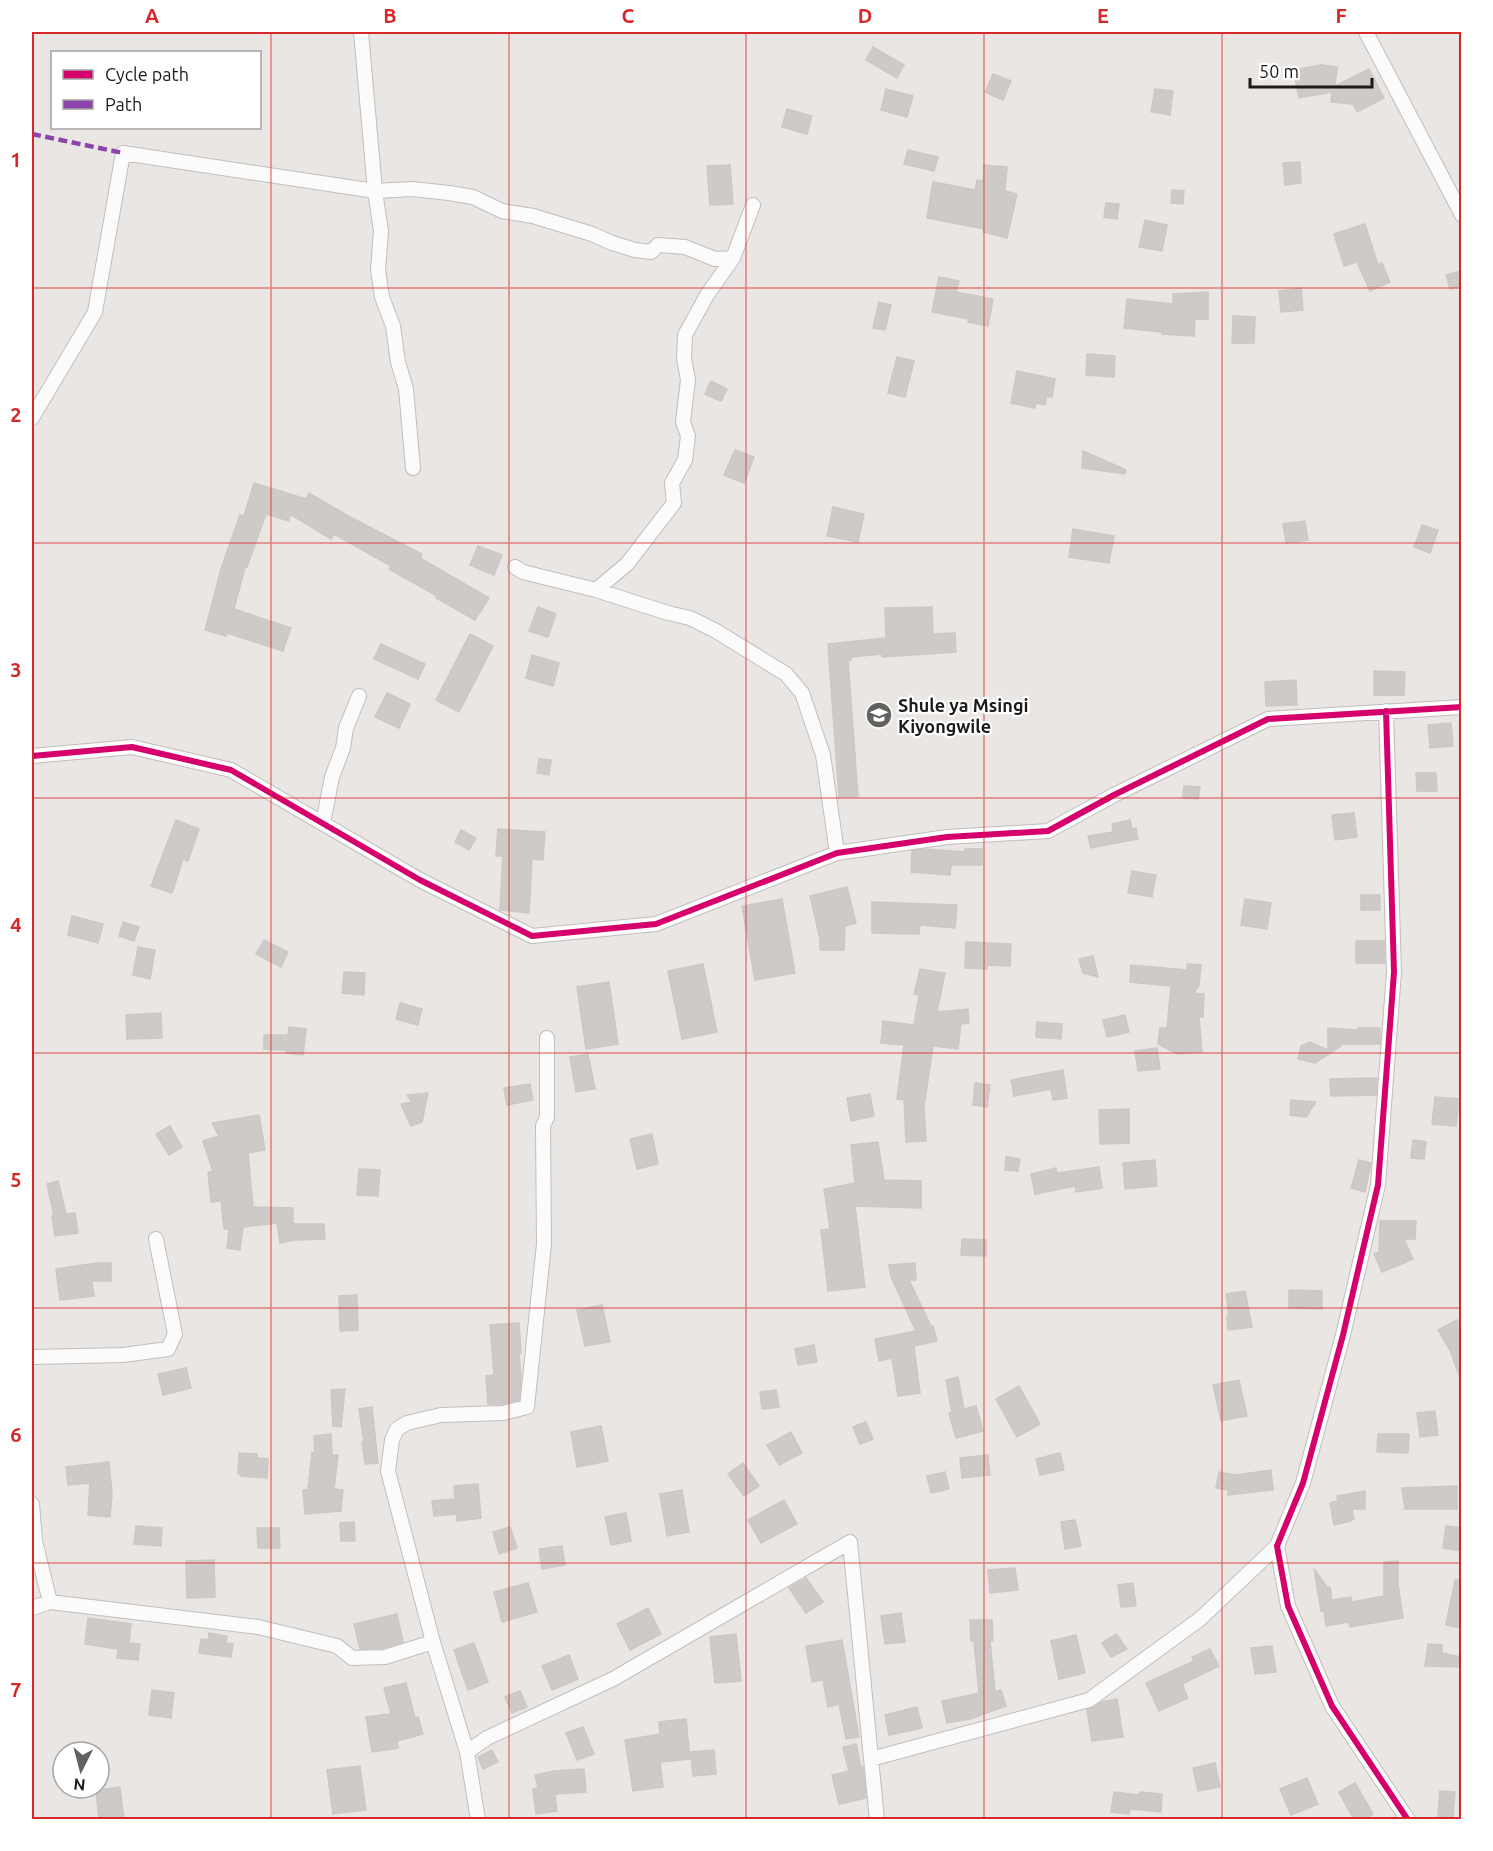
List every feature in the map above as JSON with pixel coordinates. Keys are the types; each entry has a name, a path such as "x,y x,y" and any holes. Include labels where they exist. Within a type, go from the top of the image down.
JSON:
{"street":[{"path":"361,32 375,191 381,231 378,270 382,297 393,326 398,362 406,389 413,468"},
{"path":"1366,32 1461,215"},
{"path":"32,418 95,312 123,153 375,191 412,189 457,194 473,197 501,211 533,216 634,250 651,252 658,245 676,246 685,247 715,259 733,258"},
{"path":"596,590 627,564 674,503 672,483 685,460 688,436 684,422 688,380 684,358 685,335 707,295 733,258 753,205"},
{"path":"515,567 523,572 596,590 690,618 716,631 786,674 802,693 824,755 837,853"},
{"path":"323,823 332,777 343,748 346,728 359,696"},
{"path":"32,756 132,747 231,770 420,880 532,936 656,924 837,853 947,837 1048,831 1268,718 1461,707"},
{"path":"871,1760 1089,1700 1200,1620 1277,1546 1303,1484 1343,1335 1378,1185 1394,972 1386,711"},
{"path":"478,1820 467,1752 433,1642 388,1471 392,1440 398,1429 407,1423 441,1415 503,1413 527,1407 544,1244 543,1126 547,1117 547,1038"},
{"path":"32,1358 123,1355 168,1349 175,1334 156,1239"},
{"path":"32,1504 35,1541 50,1602"},
{"path":"467,1752 487,1738 613,1680 850,1542 877,1820"},
{"path":"1277,1546 1288,1605 1332,1706 1408,1820"},
{"path":"32,1608 50,1602 258,1626 337,1646 352,1658 385,1657 433,1642"}],"building":[{"path":"873,47 904,65 897,78 866,60"},
{"path":"1321,65 1337,67 1335,86 1369,69 1384,98 1357,112 1353,104 1331,102 1332,92 1299,98 1293,70"},
{"path":"993,74 1011,81 1003,100 985,92"},
{"path":"886,89 913,96 907,117 881,110"},
{"path":"1155,89 1173,91 1170,115 1151,112"},
{"path":"787,109 812,116 807,134 782,127"},
{"path":"908,150 938,157 934,171 904,164"},
{"path":"1300,162 1301,183 1285,185 1283,163"},
{"path":"730,165 733,204 710,205 707,166"},
{"path":"984,165 1007,167 1005,191 1017,194 1007,238 983,232 984,229 927,218 933,182 975,190 977,180 983,181"},
{"path":"1172,190 1184,191 1183,204 1171,203"},
{"path":"1106,203 1119,204 1117,219 1104,217"},
{"path":"1145,220 1167,225 1162,251 1139,247"},
{"path":"1365,224 1378,265 1382,263 1390,282 1370,291 1357,262 1344,266 1334,234"},
{"path":"1461,271 1461,286 1450,289 1446,275"},
{"path":"939,277 959,281 956,292 993,299 988,326 968,322 969,319 932,312"},
{"path":"1301,288 1303,310 1281,312 1279,291"},
{"path":"1208,292 1208,319 1195,319 1194,336 1124,328 1127,299 1173,304 1173,294"},
{"path":"879,302 891,305 885,330 873,328"},
{"path":"1233,316 1255,317 1254,343 1232,343"},
{"path":"1087,354 1115,356 1114,377 1086,375"},
{"path":"897,357 914,361 905,397 888,393"},
{"path":"1017,371 1055,379 1052,397 1047,396 1045,405 1036,403 1035,408 1011,403"},
{"path":"711,381 727,389 721,401 705,394"},
{"path":"735,450 754,457 744,483 724,475"},
{"path":"1083,451 1126,470 1125,474 1082,468"},
{"path":"254,483 306,499 309,493 422,554 420,558 489,598 475,620 389,569 391,566 334,534 331,539 290,514 289,521 266,514 247,567 245,567 234,609 291,628 283,651 227,633 226,636 205,630 221,569 240,515 244,516"},
{"path":"833,507 864,514 858,542 827,536"},
{"path":"1305,521 1308,540 1286,543 1283,524"},
{"path":"1422,525 1438,530 1430,553 1414,547"},
{"path":"1073,529 1114,536 1109,563 1069,557"},
{"path":"478,546 502,555 494,575 470,565"},
{"path":"538,607 556,614 548,637 529,631"},
{"path":"932,607 933,634 955,633 956,652 882,657 882,654 851,657 848,661 858,796 839,797 828,644 886,638 885,608"},
{"path":"470,634 493,646 459,712 436,700"},
{"path":"381,644 425,664 418,679 374,659"},
{"path":"532,655 559,663 553,686 526,678"},
{"path":"1374,671 1405,672 1404,695 1374,695"},
{"path":"1296,680 1297,705 1266,706 1265,682"},
{"path":"387,693 410,704 399,728 375,717"},
{"path":"1451,723 1453,746 1430,748 1428,725"},
{"path":"539,759 551,760 549,775 537,773"},
{"path":"1416,773 1436,773 1437,791 1417,791"},
{"path":"1184,786 1200,787 1198,799 1183,798"},
{"path":"1354,813 1357,837 1335,840 1332,815"},
{"path":"176,820 199,829 188,861 183,859 172,893 151,886"},
{"path":"1130,820 1132,829 1136,828 1138,839 1091,848 1088,836 1113,832 1112,824"},
{"path":"498,829 545,832 543,860 532,859 529,913 500,910 503,856 496,856"},
{"path":"461,830 476,838 469,850 455,842"},
{"path":"925,849 965,852 965,849 982,849 982,865 951,865 950,875 911,872 912,851"},
{"path":"1132,871 1156,875 1152,897 1128,893"},
{"path":"847,887 856,923 845,926 844,950 820,950 820,939 810,896"},
{"path":"1361,895 1380,895 1380,910 1361,910"},
{"path":"782,899 795,973 755,980 742,906"},
{"path":"1245,899 1271,903 1267,929 1241,925"},
{"path":"872,902 957,905 955,928 920,925 919,934 872,933"},
{"path":"72,916 103,924 98,943 68,935"},
{"path":"123,922 139,927 134,941 119,936"},
{"path":"264,940 288,952 281,967 256,954"},
{"path":"1356,941 1384,941 1385,963 1356,963"},
{"path":"966,942 1011,944 1010,966 987,965 987,969 965,968"},
{"path":"138,947 155,950 150,979 133,975"},
{"path":"1093,956 1098,977 1083,973 1079,959"},
{"path":"703,964 717,1032 682,1039 668,971"},
{"path":"1187,964 1201,965 1199,985 1194,993 1204,994 1203,1017 1199,1017 1202,1052 1178,1054 1158,1044 1160,1028 1167,1028 1171,986 1130,982 1131,965 1187,970"},
{"path":"920,969 945,973 937,1012 968,1009 969,1023 961,1024 958,1049 933,1046 924,1106 926,1141 906,1142 904,1100 897,1099 904,1045 881,1043 883,1021 914,1025 919,995 914,994"},
{"path":"344,972 365,973 364,995 342,993"},
{"path":"609,982 618,1044 586,1049 577,987"},
{"path":"400,1003 422,1009 418,1025 396,1019"},
{"path":"161,1013 162,1038 127,1039 126,1015"},
{"path":"1125,1015 1129,1032 1107,1037 1103,1020"},
{"path":"1037,1022 1062,1024 1061,1039 1036,1037"},
{"path":"289,1027 306,1029 303,1055 286,1053 286,1050 264,1049 264,1035 288,1035"},
{"path":"1328,1028 1358,1030 1358,1028 1380,1028 1380,1044 1341,1044 1315,1063 1298,1059 1301,1046 1310,1042 1328,1050"},
{"path":"1157,1048 1160,1069 1138,1071 1135,1051"},
{"path":"588,1054 595,1089 576,1092 570,1057"},
{"path":"1063,1070 1067,1098 1053,1100 1051,1089 1014,1096 1011,1080"},
{"path":"1377,1078 1376,1095 1331,1096 1330,1079"},
{"path":"975,1083 990,1085 987,1107 973,1105"},
{"path":"530,1084 533,1100 507,1105 504,1088"},
{"path":"428,1093 422,1122 411,1126 401,1104 412,1102 407,1095"},
{"path":"870,1094 874,1116 851,1121 847,1098"},
{"path":"1435,1097 1459,1099 1456,1126 1432,1124"},
{"path":"1291,1100 1316,1102 1306,1117 1290,1115"},
{"path":"1129,1109 1129,1143 1100,1144 1099,1110"},
{"path":"259,1115 265,1150 248,1153 253,1207 293,1208 293,1224 324,1224 325,1239 280,1243 277,1223 243,1227 240,1250 227,1248 229,1229 224,1229 221,1201 211,1202 208,1172 213,1172 203,1141 219,1136 212,1123"},
{"path":"170,1126 182,1147 169,1155 156,1134"},
{"path":"652,1134 658,1164 637,1169 630,1139"},
{"path":"1413,1140 1426,1142 1424,1159 1411,1158"},
{"path":"878,1142 884,1180 921,1181 921,1208 855,1206 865,1287 828,1291 821,1230 830,1229 824,1189 855,1183 851,1145"},
{"path":"1006,1157 1020,1159 1018,1171 1005,1170"},
{"path":"1155,1160 1157,1186 1125,1189 1123,1163"},
{"path":"1359,1160 1371,1163 1365,1192 1351,1188"},
{"path":"1099,1167 1102,1188 1076,1192 1075,1186 1035,1194 1031,1174 1056,1168 1057,1173"},
{"path":"359,1169 380,1170 378,1196 357,1195"},
{"path":"58,1181 66,1214 75,1213 78,1233 55,1236 52,1216 54,1216 47,1184"},
{"path":"1380,1221 1416,1221 1415,1239 1404,1239 1413,1259 1382,1272 1374,1254 1379,1252"},
{"path":"962,1239 986,1240 986,1256 961,1255"},
{"path":"111,1263 111,1281 92,1281 94,1296 60,1300 56,1269"},
{"path":"915,1263 916,1280 909,1280 933,1326 937,1341 914,1346 920,1393 898,1396 892,1358 879,1361 875,1339 916,1331 891,1277 889,1265"},
{"path":"1289,1290 1322,1291 1322,1309 1289,1308"},
{"path":"1245,1291 1252,1327 1228,1330 1226,1294"},
{"path":"357,1295 358,1330 340,1331 339,1296"},
{"path":"602,1305 610,1342 585,1346 577,1310"},
{"path":"1457,1320 1461,1329 1460,1378 1450,1350 1438,1330"},
{"path":"519,1323 521,1379 519,1400 488,1404 486,1376 494,1375 490,1325"},
{"path":"814,1345 817,1362 798,1365 795,1349"},
{"path":"186,1368 191,1388 163,1395 158,1374"},
{"path":"958,1377 964,1409 976,1406 983,1431 956,1438 949,1413 952,1413 946,1380"},
{"path":"1239,1380 1247,1416 1221,1421 1213,1385"},
{"path":"1019,1386 1040,1424 1017,1437 996,1399"},
{"path":"345,1389 341,1427 333,1426 331,1390"},
{"path":"776,1390 779,1407 762,1409 760,1392"},
{"path":"372,1407 378,1463 365,1464 359,1409"},
{"path":"1435,1411 1438,1435 1420,1437 1417,1413"},
{"path":"866,1422 873,1439 860,1444 853,1427"},
{"path":"601,1426 608,1461 577,1467 571,1432"},
{"path":"791,1432 802,1453 779,1465 767,1445"},
{"path":"331,1434 332,1455 338,1455 334,1489 343,1490 341,1511 305,1514 303,1490 308,1490 312,1452 315,1453 314,1436"},
{"path":"1378,1434 1409,1434 1408,1453 1377,1452"},
{"path":"239,1453 257,1454 257,1458 268,1459 267,1478 238,1474"},
{"path":"1060,1453 1064,1470 1040,1475 1036,1459"},
{"path":"988,1455 990,1475 962,1478 960,1458"},
{"path":"109,1462 112,1494 110,1517 88,1515 90,1483 68,1485 66,1467"},
{"path":"743,1463 759,1486 744,1496 728,1474"},
{"path":"1271,1470 1273,1490 1228,1495 1228,1490 1216,1488 1219,1472 1236,1475"},
{"path":"945,1472 949,1489 931,1493 927,1476"},
{"path":"478,1484 481,1518 457,1521 457,1514 434,1516 432,1501 455,1499 454,1486"},
{"path":"1457,1486 1457,1509 1405,1509 1402,1488"},
{"path":"682,1490 689,1532 667,1536 660,1494"},
{"path":"1365,1491 1365,1509 1352,1509 1354,1519 1334,1525 1330,1503 1338,1501 1337,1496"},
{"path":"784,1500 797,1524 761,1543 748,1520"},
{"path":"626,1513 631,1541 611,1545 605,1517"},
{"path":"1075,1520 1081,1546 1065,1549 1061,1522"},
{"path":"354,1522 355,1541 341,1541 340,1523"},
{"path":"136,1526 162,1528 161,1546 134,1544"},
{"path":"1446,1526 1461,1528 1461,1551 1443,1548"},
{"path":"510,1527 517,1548 499,1554 493,1532"},
{"path":"257,1528 279,1528 280,1548 258,1548"},
{"path":"562,1546 565,1565 542,1569 539,1549"},
{"path":"214,1560 215,1597 187,1598 186,1561"},
{"path":"1398,1561 1398,1584 1403,1618 1350,1627 1349,1622 1326,1626 1324,1611 1321,1611 1314,1569 1327,1587 1330,1587 1332,1600 1351,1597 1352,1602 1384,1596 1384,1562"},
{"path":"1015,1568 1018,1590 990,1593 988,1570"},
{"path":"806,1578 823,1602 806,1613 789,1588"},
{"path":"1455,1580 1461,1580 1461,1628 1446,1625"},
{"path":"528,1583 537,1612 502,1622 494,1592"},
{"path":"1133,1583 1136,1606 1121,1607 1118,1585"},
{"path":"648,1608 661,1634 630,1650 617,1624"},
{"path":"901,1613 905,1642 885,1644 881,1616"},
{"path":"397,1614 403,1642 383,1648 360,1649 354,1624"},
{"path":"88,1618 131,1624 129,1643 140,1644 138,1660 117,1658 118,1649 85,1644"},
{"path":"970,1620 992,1620 993,1641 990,1641 995,1692 1001,1690 1006,1706 970,1719 947,1723 942,1701 979,1693"},
{"path":"209,1633 227,1636 226,1643 233,1644 231,1657 199,1653 201,1639 208,1640"},
{"path":"736,1634 741,1681 715,1683 710,1637"},
{"path":"1116,1634 1127,1649 1111,1657 1102,1643"},
{"path":"1076,1635 1085,1673 1059,1679 1051,1641"},
{"path":"842,1640 859,1737 846,1739 839,1704 828,1707 823,1680 812,1682 806,1646"},
{"path":"474,1643 488,1682 468,1690 454,1650"},
{"path":"1428,1644 1442,1645 1442,1653 1461,1657 1461,1667 1425,1666"},
{"path":"1272,1646 1276,1672 1255,1674 1251,1648"},
{"path":"1210,1649 1219,1666 1182,1684 1188,1698 1159,1711 1146,1683 1194,1661 1192,1657"},
{"path":"569,1655 578,1679 552,1690 542,1666"},
{"path":"406,1683 415,1718 418,1717 423,1734 397,1741 398,1748 372,1752 366,1717 391,1714 384,1688"},
{"path":"152,1690 174,1693 171,1718 149,1715"},
{"path":"520,1691 527,1707 512,1713 505,1697"},
{"path":"1117,1699 1123,1737 1092,1741 1087,1710 1102,1702"},
{"path":"917,1707 922,1728 889,1735 885,1715"},
{"path":"686,1719 690,1759 660,1762 663,1787 633,1791 625,1740 660,1734 659,1722"},
{"path":"583,1727 594,1754 577,1760 566,1733"},
{"path":"856,1744 861,1768 863,1767 866,1798 839,1804 832,1775 849,1771 843,1747"},
{"path":"492,1750 498,1762 483,1769 478,1757"},
{"path":"714,1750 716,1774 693,1776 691,1752"},
{"path":"1215,1763 1220,1787 1198,1791 1193,1768"},
{"path":"360,1766 366,1810 333,1814 327,1770"},
{"path":"584,1769 586,1792 555,1794 557,1811 536,1814 533,1789 538,1788 535,1775"},
{"path":"1307,1778 1318,1804 1291,1815 1280,1789"},
{"path":"1355,1783 1373,1814 1363,1820 1354,1820 1339,1792"},
{"path":"120,1787 124,1820 99,1820 97,1800 111,1800 111,1788"},
{"path":"1440,1791 1455,1792 1453,1817 1438,1816"},
{"path":"1114,1792 1140,1795 1140,1792 1162,1794 1161,1812 1130,1809 1129,1814 1111,1812"}],"marked path":[{"path":"32,134 123,153"}],"cycle path":[{"path":"32,756 132,747 231,770 420,880 532,936 656,924 837,853 947,837 1048,831 1114,795 1268,719 1462,707"},
{"path":"1386,711 1394,972 1378,1185 1343,1335 1303,1483 1277,1546 1288,1606 1332,1706 1408,1820"}],"place":[{"name":"Shule ya Msingi Kiyongwile","path":"879,715"}]}
